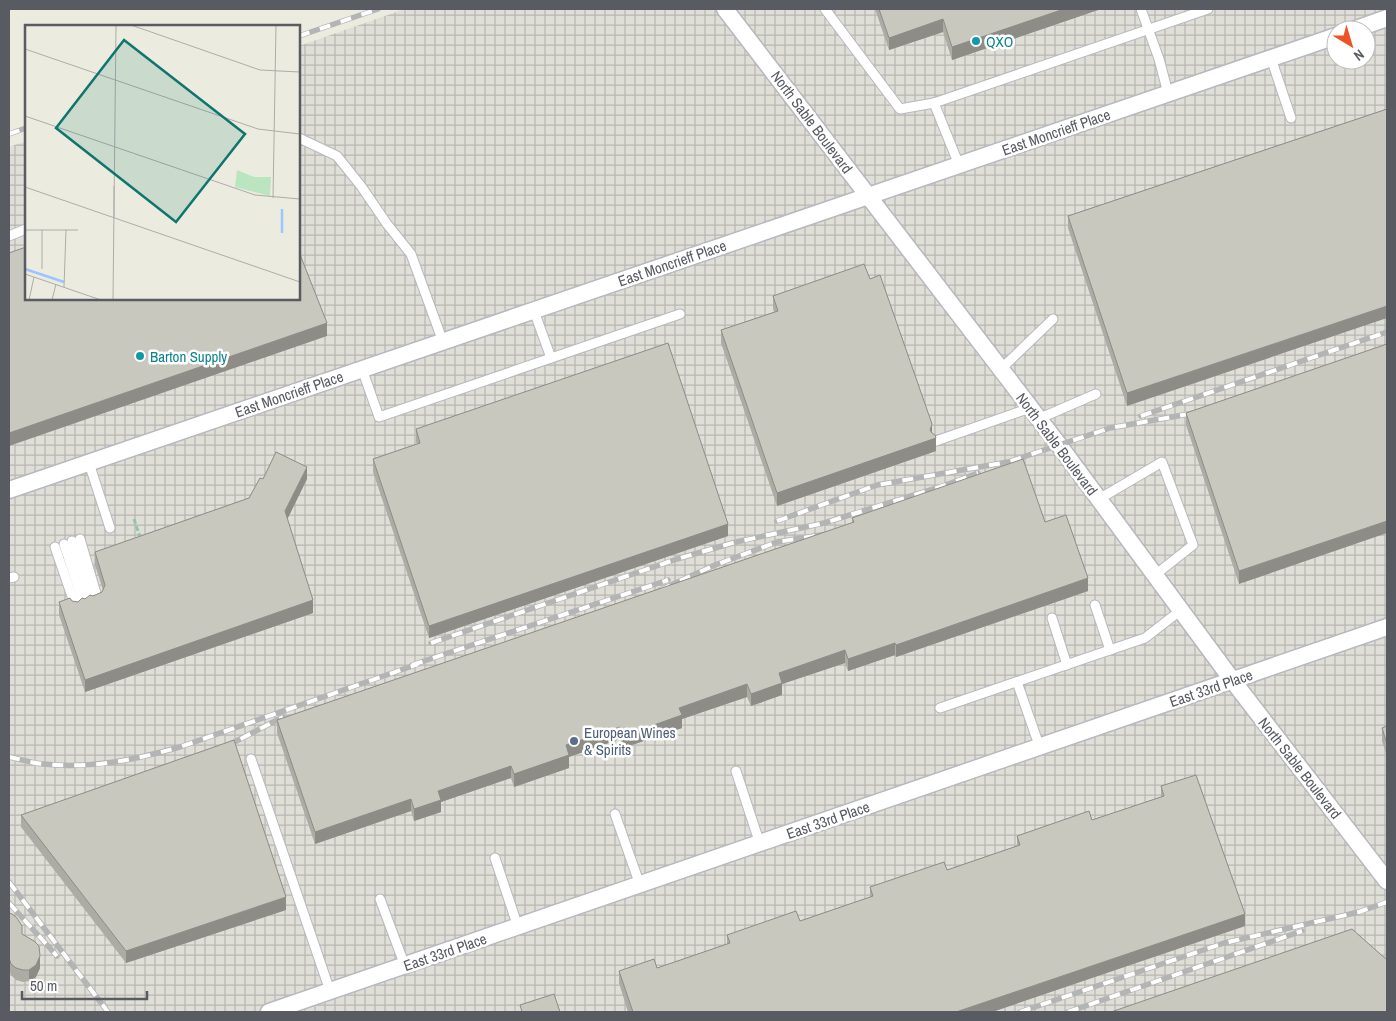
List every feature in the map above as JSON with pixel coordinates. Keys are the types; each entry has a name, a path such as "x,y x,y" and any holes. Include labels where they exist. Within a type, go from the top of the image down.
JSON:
{"street":[{"name":"North Sable Boulevard","path":"725,9 1099,498 1233,681 1387,881"},
{"name":"East Moncrieff Place","path":"9,490 1326,39"},
{"name":"East 33rd Place","path":"269,1012 1387,627"}],"lane":[{"path":"825,9 900,109 934,103 1208,9"},
{"path":"1141,9 1159,59 1168,93"},
{"path":"1271,58 1291,118"},
{"path":"934,103 959,165"},
{"path":"300,138 337,156 361,186 386,224 411,254 443,342"},
{"path":"9,236 25,229"},
{"path":"534,310 551,358"},
{"path":"362,369 379,417 680,314"},
{"path":"1000,370 1054,318"},
{"path":"936,441 1096,394"},
{"path":"1099,498 1162,462 1193,545 1155,575"},
{"path":"89,463 110,528"},
{"path":"68,543 88,604 68,543"},
{"path":"1095,605 1110,650"},
{"path":"940,708 1145,638 1181,610"},
{"path":"1052,618 1067,665"},
{"path":"1017,682 1040,748"},
{"path":"251,760 330,991"},
{"path":"736,771 760,844"},
{"path":"615,814 640,885"},
{"path":"495,858 518,927"},
{"path":"380,899 405,966"}],"path":[{"path":"134,519 143,547"}],"shaded area":[{"path":"405,9 1387,9 1387,1012 9,1012 9,147 25,141 25,300 300,300 300,46"}],"building":[{"path":"879,9 1064,9 952,47 943,19 889,38"},
{"path":"1387,109 1387,306 1127,393 1068,216"},
{"name":"Barton Supply","path":"25,247 25,300 300,300 300,255 327,323 9,433 9,253"},
{"path":"864,264 870,279 880,275 932,424 930,430 936,438 777,493 721,330 778,311 773,296"},
{"path":"668,343 728,524 429,626 373,459 420,443 416,429"},
{"path":"1387,344 1387,521 1239,571 1186,413"},
{"path":"276,452 307,467 285,511 313,600 85,680 59,602 70,598 72,601 78,602 82,598 85,599 90,595 93,596 102,592 105,585 95,552 249,498 260,478 263,479"},
{"path":"1023,459 1045,522 1066,515 1088,578 896,645 895,643 848,659 845,650 779,673 782,683 751,694 747,684 679,708 682,715 623,736 620,727 566,745 569,755 514,774 511,766 438,791 441,800 414,809 411,799 315,832 277,720 854,522 852,518"},
{"path":"1387,726 1387,744 1382,728"},
{"path":"234,740 286,897 126,951 21,815"},
{"path":"1196,775 1245,914 956,1012 633,1012 619,971 654,959 657,968 730,943 727,935 796,911 800,921 873,896 870,887 944,862 947,870 1020,845 1017,836 1089,811 1092,820 1164,796 1161,786"},
{"path":"9,913 17,918 22,926 22,934 39,946 40,956 36,965 29,970 16,968 11,964 9,958"},
{"path":"1352,929 1387,960 1387,1012 1111,1012"},
{"path":"554,994 560,1012 522,1012 520,1005"}],"railway":[{"path":"300,36 378,9"},
{"path":"9,134 25,128"},
{"path":"1141,416 1387,332"},
{"path":"777,521 877,485 1008,462 1110,428 1200,412"},
{"path":"431,643 677,559 736,542 824,523 940,487 978,473"},
{"path":"660,590 715,565 777,542 827,534"},
{"path":"412,665 668,580"},
{"path":"9,757 39,763 78,765 146,756 180,747 418,664"},
{"path":"221,749 283,717"},
{"path":"9,882 108,1012"},
{"path":"1020,1012 1224,943 1359,912 1387,902"},
{"path":"9,903 57,956"},
{"path":"1068,1012 1302,931"}],"place":[{"name":"QXO","path":"976,41"},
{"name":"Barton Supply","path":"140,356"},
{"name":"European Wines & Spirits","path":"574,741"}]}
